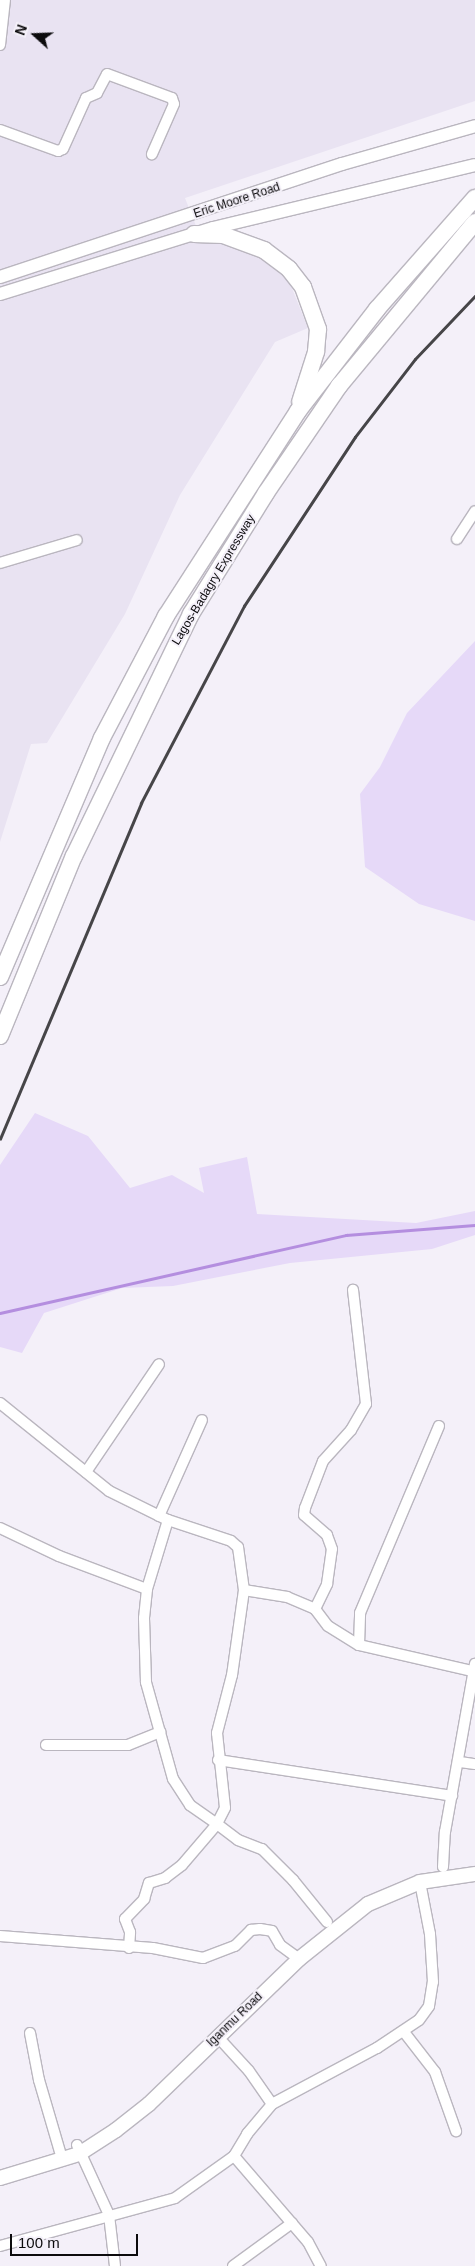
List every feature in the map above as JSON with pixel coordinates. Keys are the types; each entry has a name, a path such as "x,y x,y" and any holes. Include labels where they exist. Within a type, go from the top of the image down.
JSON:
{"highway":[{"name":"Lagos-Badagry Expressway","path":"0,977 102,738 161,624 298,411 383,302 475,198"},
{"name":"Lagos-Badagry Expressway","path":"0,1036 74,856 191,614 266,492 339,386 475,222"},
{"path":"194,234 223,235 264,250 289,269 303,287 318,329 316,352 298,411"}],"main road":[{"name":"Iganmu Road","path":"0,2178 78,2150 149,2104 296,1956 327,1922 381,1888 443,1867 475,1865"},
{"name":"Iganmu Road","path":"0,2169 60,2152 78,2150 143,2097 296,1956 368,1904 420,1882 475,1874"}],"street":[{"path":"0,45 5,0"},
{"path":"0,130 58,151 63,149 86,98 97,93 107,74 172,98 174,104 152,154"},
{"name":"Eric Moore Road","path":"0,277 342,164 475,126"},
{"name":"Eric Moore Road","path":"0,294 194,234 475,165"},
{"path":"457,539 475,511"},
{"path":"0,564 77,540"},
{"path":"315,1609 327,1584 332,1549 327,1535 304,1515 305,1508 323,1461 351,1430 366,1404 353,1290"},
{"path":"86,1472 159,1364"},
{"path":"0,1403 109,1491 164,1518 231,1541 238,1547 244,1590 232,1675 217,1733 218,1760 225,1808 217,1824 182,1865 165,1878 149,1882 144,1899 125,1919 130,1932 129,1948"},
{"path":"202,1420 164,1518 148,1588 144,1664 166,1760 183,1794 199,1814 217,1824 238,1840 262,1849 294,1880 327,1922"},
{"path":"359,1646 360,1613 439,1426"},
{"path":"0,1528 59,1556 148,1588"},
{"path":"244,1590 287,1598 315,1609 328,1626 359,1646 473,1667 460,1762 452,1796 443,1867"},
{"path":"46,1745 128,1745 160,1732"},
{"path":"218,1760 452,1796"},
{"path":"460,1762 475,1764"},
{"path":"0,2246 175,2198 234,2156 247,2134 272,2104 404,2032 429,2006 433,1982 430,1934 420,1882"},
{"path":"0,1936 211,1957 235,1946 250,1930 260,1929 272,1931 280,1945 296,1956"},
{"path":"404,2032 435,2072 456,2131"},
{"path":"30,2033 39,2080 60,2152"},
{"path":"217,2036 249,2071 272,2104"},
{"path":"78,2150 109,2215 115,2266"},
{"path":"234,2156 292,2223 321,2266"},
{"path":"232,2266 252,2261 292,2223"}],"shaded area":[{"path":"0,0 475,0 475,101 185,198 202,241 232,243 250,250 287,276 308,328 275,342 180,495 125,614 47,743 31,744 0,842"},
{"path":"475,641 475,921 419,904 365,867 360,794 380,767 407,713"},
{"path":"35,1113 88,1136 130,1188 172,1175 204,1193 199,1168 247,1157 257,1214 416,1223 475,1211 475,1235 432,1249 290,1263 173,1286 122,1288 44,1313 22,1353 0,1347 0,1165"}],"waterway":[{"path":"0,1313 346,1235 475,1225"}],"railway":[{"path":"0,1139 141,803 244,606 355,437 415,359 475,296"}]}
